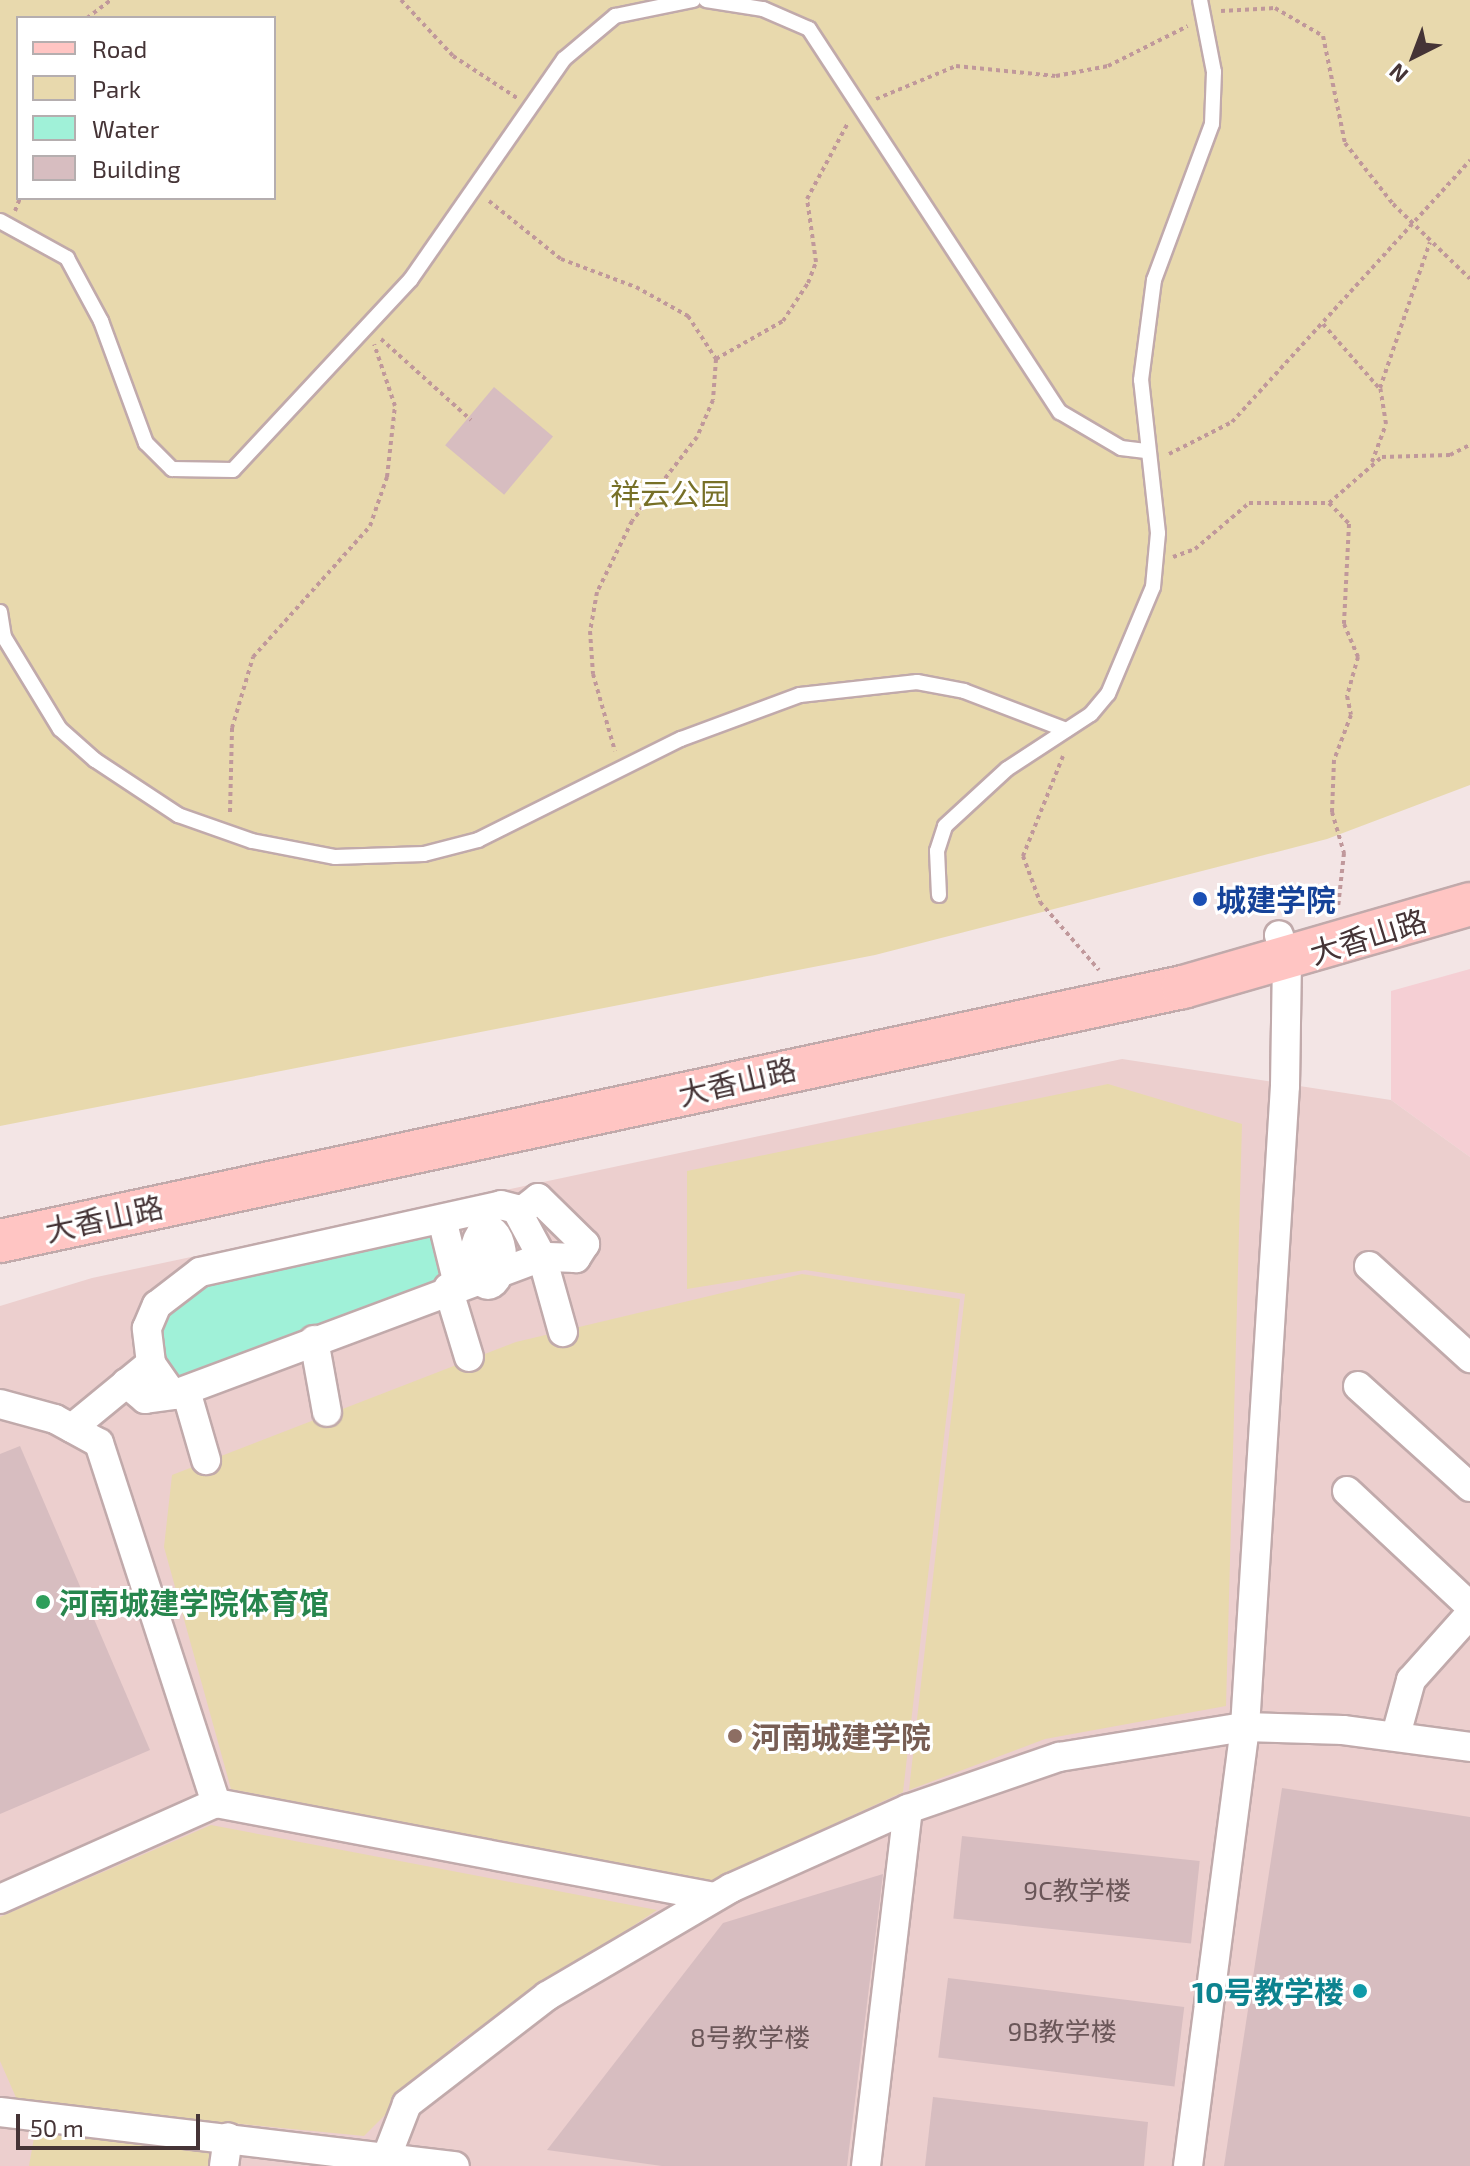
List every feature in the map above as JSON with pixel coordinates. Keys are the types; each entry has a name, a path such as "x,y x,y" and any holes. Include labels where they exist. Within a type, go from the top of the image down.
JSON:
{"main road":[{"name":"大香山路","path":"0,1212 1105,976 1283,947 1337,918 1470,876"},
{"name":"大香山路","path":"0,1241 1470,904"}],"street":[{"path":"1188,2166 1245,1727 1283,947"},
{"path":"126,1383 145,1399 180,1393 453,1286 481,1242 524,1220 538,1198 585,1244 576,1258 542,1257 481,1242 442,1219 200,1272 173,1285 157,1305 147,1328 151,1363 180,1393 206,1460"},
{"path":"442,1219 481,1242"},
{"path":"524,1220 542,1257 563,1332"},
{"path":"1369,1266 1470,1358"},
{"path":"453,1286 469,1357"},
{"path":"314,1340 327,1412"},
{"path":"72,1428 151,1363"},
{"path":"1358,1386 1470,1487"},
{"path":"0,1404 72,1428 99,1443 216,1803"},
{"path":"1347,1491 1470,1606"},
{"path":"1396,1735 1411,1680 1470,1614"},
{"path":"384,2160 407,2104 466,2054 639,1937 714,1897 908,1809 1059,1757 1245,1727 1396,1735 1470,1747"},
{"path":"0,1899 216,1803 714,1897"},
{"path":"866,2166 908,1809"},
{"path":"0,2113 228,2137 384,2160 455,2166"},
{"path":"224,2166 228,2137"}],"lane":[{"path":"0,221 67,258 101,321 146,443 172,469 233,470 367,327 479,186 564,59 615,16 693,0"},
{"path":"706,0 763,9 809,29 865,106 1060,412 1121,448 1146,451"},
{"path":"939,895 937,851 960,807 1091,714 1135,636 1159,554 1141,380 1154,280 1212,124 1206,16 1200,0"},
{"path":"0,612 4,637 60,729 178,815 227,832 335,857 424,854 478,840 732,718 800,695 879,682 964,691 1066,730"}],"path":[{"path":"90,16 111,0"},
{"path":"401,0 465,66 533,105"},
{"path":"716,359 783,321 808,283 816,262 807,199 831,144 865,106 956,66 1056,76 1108,66 1206,16 1275,8 1323,36 1345,143 1412,224 1470,279"},
{"path":"1146,451 1171,455 1232,422 1470,160"},
{"path":"479,186 516,227 561,259 636,287 688,316 716,359 713,400 697,437 632,521 597,592 590,631 593,674 605,735 625,768"},
{"path":"1370,466 1386,424 1380,388 1430,242"},
{"path":"1323,324 1380,388"},
{"path":"367,327 471,420"},
{"path":"227,832 232,728 253,657 370,526 387,477 395,406 367,327"},
{"path":"1159,554 1178,558 1195,549 1249,503 1329,503 1382,457 1450,455 1470,445"},
{"path":"1329,503 1349,524 1344,624 1358,657 1347,696 1351,715 1334,760 1332,812 1344,853 1337,918"},
{"path":"1091,714 1040,804 1023,856 1048,915 1105,976"}],"shaded area":[{"path":"1470,969 1470,1157 1391,1100 1391,991"},
{"name":"河南城建学院","path":"1122,1059 1391,1100 1470,1157 1470,2166 0,2166 0,1306 92,1278"}],"green space":[{"name":"祥云公园","path":"0,0 1470,0 1470,785 1327,839 875,955 0,1126"},
{"path":"1108,1084 1242,1124 1226,1706 1045,1739 909,1790 965,1294 805,1270 687,1289 687,1171"},
{"path":"802,1274 960,1299 903,1792 706,1883 231,1789 164,1547 172,1475 516,1342"},
{"path":"211,1825 657,1910 458,2042 364,2136 18,2102 0,2061 0,1917"},
{"path":"35,2132 214,2152 212,2166 29,2166"}],"water":[{"path":"435,1229 451,1278 179,1384 156,1338 160,1319 190,1287"}],"building":[{"path":"494,387 553,436 504,495 445,445"},
{"name":"河南城建学院体育馆","path":"20,1446 150,1750 0,1814 0,1454"},
{"name":"10号教学楼","path":"1282,1788 1470,1817 1470,2166 1224,2166"},
{"path":"962,1836 1200,1861 1191,1944 953,1919"},
{"path":"883,1874 847,2166 662,2166 547,2150 723,1923"},
{"path":"948,1978 1184,2007 1174,2086 938,2057"},
{"path":"933,2097 1148,2122 1144,2166 925,2166"}],"place":[{"name":"城建学院","path":"1200,899"},
{"name":"河南城建学院体育馆","path":"43,1602"},
{"name":"河南城建学院","path":"735,1736"},
{"name":"10号教学楼","path":"1360,1991"}]}
